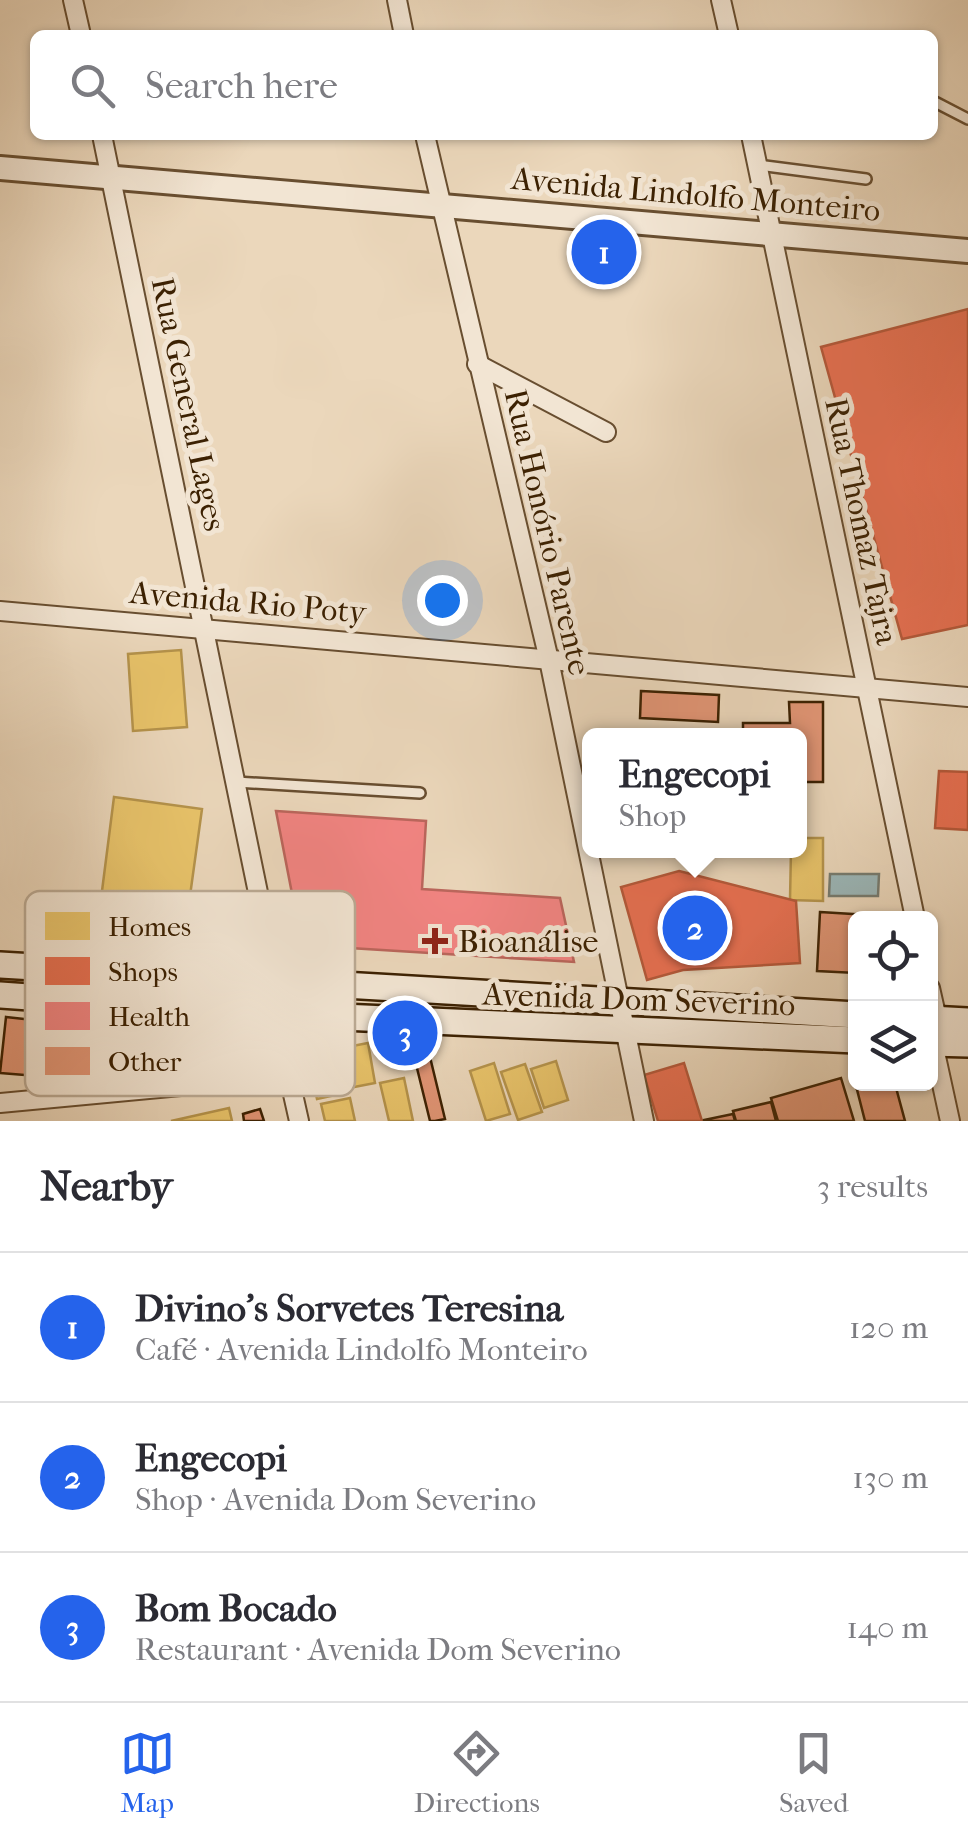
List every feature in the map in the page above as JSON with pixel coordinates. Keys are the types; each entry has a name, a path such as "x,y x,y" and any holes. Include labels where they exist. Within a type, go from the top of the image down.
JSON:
{"main road":[{"name":"Avenida Dom Severino","path":"0,966 25,967"},
{"name":"Avenida Dom Severino","path":"355,985 848,1015"},
{"name":"Avenida Dom Severino","path":"0,995 25,997"},
{"name":"Avenida Dom Severino","path":"355,1018 848,1040"},
{"path":"938,1029 968,1020"},
{"path":"938,1033 968,1044"}],"street":[{"path":"74,0 80,30"},
{"path":"397,0 403,30"},
{"path":"721,0 728,30"},
{"name":"Rua General Lages","path":"103,140 258,891"},
{"name":"Rua Honório Parente","path":"425,140 549,660 582,817"},
{"name":"Rua Thomaz Tajra","path":"752,140 914,911"},
{"name":"Avenida Lindolfo Monteiro","path":"0,168 968,250"},
{"path":"478,364 606,432"},
{"name":"Avenida Rio Poty","path":"0,610 968,698"},
{"name":"Rua Honório Parente","path":"591,858 644,1121"},
{"path":"938,1057 950,1121"},
{"path":"0,1103 75,1096"},
{"path":"293,1096 299,1121"}],"lane":[{"path":"938,104 968,119"},
{"path":"758,165 866,179"},
{"path":"236,782 420,792"}],"water":[{"path":"830,874 879,874 878,896 829,896"}],"building: Homes":[{"path":"181,650 187,727 133,731 128,654"},
{"path":"114,797 202,809 191,891 102,891"},
{"path":"807,838 823,838 823,901 790,900 791,858 807,858"},
{"path":"368,1043 375,1083 355,1087 355,1046"},
{"path":"556,1061 568,1100 544,1108 531,1069"},
{"path":"494,1063 510,1114 486,1121 470,1071"},
{"path":"525,1064 542,1112 518,1120 501,1072"},
{"path":"404,1078 413,1121 389,1121 380,1083"},
{"path":"350,1098 355,1121 325,1121 321,1104"},
{"path":"229,1108 232,1121 171,1121"}],"building: Shops":[{"path":"968,309 968,625 902,639 821,347"},
{"path":"939,771 968,772 968,830 935,828"},
{"path":"679,871 796,901 800,963 683,970 647,980 621,887"},
{"path":"684,1063 702,1121 658,1121 644,1075"}],"building: Health":[{"path":"276,811 426,821 422,889 560,898 574,962 355,948 355,891 292,891"}],"building: Other":[{"path":"641,691 719,695 718,722 640,718"},
{"path":"789,702 823,702 823,782 807,782 807,728 743,728 743,723 790,723"},
{"path":"820,912 848,914 848,973 817,971"},
{"path":"6,1017 25,1019 25,1075 0,1073"},
{"path":"430,1057 445,1119 435,1121 430,1121 415,1060"},
{"path":"841,1078 854,1121 778,1121 771,1098"},
{"path":"857,1091 897,1091 905,1121 865,1121"},
{"path":"771,1102 776,1121 736,1121 733,1111"},
{"path":"260,1109 264,1121 244,1121 243,1114"},
{"path":"733,1114 735,1121 704,1121 704,1120"}],"place":[{"name":"Divino's Sorvetes Teresina","path":"604,252"},
{"name":"Engecopi","path":"695,928"},
{"name":"Bioanálise","path":"435,941"},
{"name":"Bom Bocado","path":"405,1033"}]}
